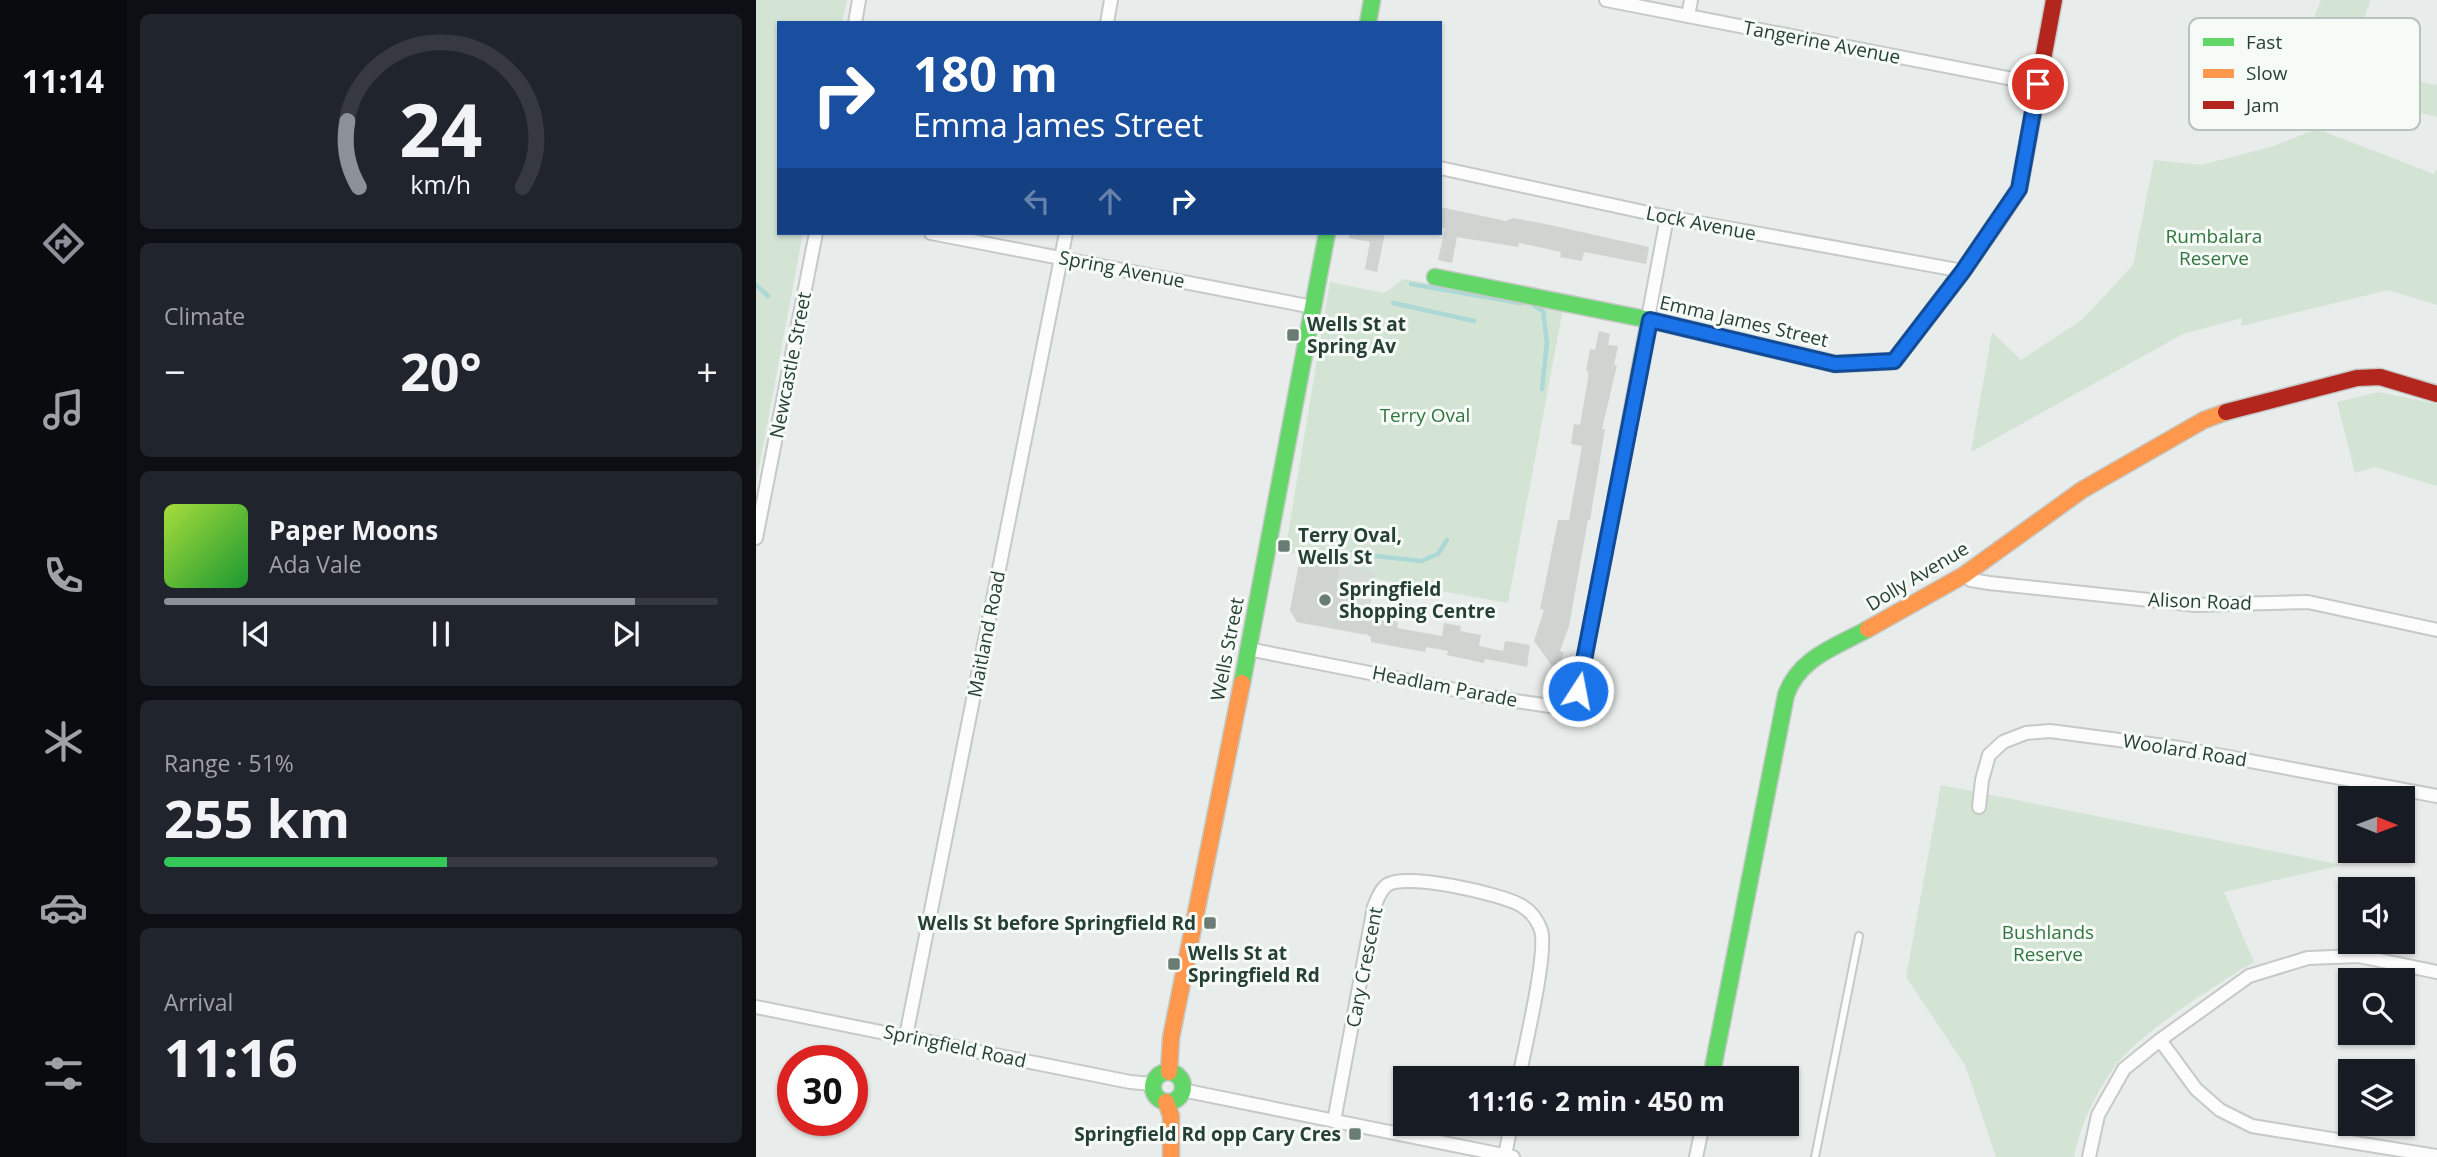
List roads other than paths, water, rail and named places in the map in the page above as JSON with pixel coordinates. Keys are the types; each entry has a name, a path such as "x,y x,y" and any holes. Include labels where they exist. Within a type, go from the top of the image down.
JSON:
{"street":[{"path":"855,21 859,0"},
{"path":"1107,21 1111,0"},
{"path":"1368,21 1372,0"},
{"name":"Tangerine Avenue","path":"1606,0 2038,84"},
{"path":"1688,16 1691,0"},
{"name":"Emma James Street","path":"1435,277 1650,320 1835,364 1894,361 1963,271 2019,189 2054,0"},
{"name":"Lock Avenue","path":"1442,167 1667,218 1963,271"},
{"name":"Headlam Parade","path":"1248,649 1550,706 1578,691 1650,320 1667,218"},
{"name":"Newcastle Street","path":"756,538 816,235"},
{"name":"Spring Avenue","path":"941,235 1313,307"},
{"name":"Maitland Road","path":"906,1036 1066,235"},
{"name":"Wells Street","path":"1168,1072 1171,1038 1327,235"},
{"name":"Dolly Avenue","path":"1714,1066 1783,709 1791,681 1802,666 1964,575 2082,490 2204,420 2230,410 2357,378 2380,377 2437,394"},
{"name":"Alison Road","path":"1964,575 1971,580 1989,583 2196,605 2308,602 2437,630"},
{"name":"Woolard Road","path":"1979,807 1982,780 1990,755 2003,741 2026,733 2050,731 2193,750 2437,796"},
{"name":"Cary Crescent","path":"1334,1121 1374,907 1387,885 1397,881 1437,883 1499,897 1521,905 1534,915 1542,933 1541,959 1521,1066"},
{"path":"2089,1157 2098,1115 2124,1069 2249,976 2308,958 2359,956 2437,972"},
{"name":"Springfield Road","path":"756,1007 1130,1082 1153,1084"},
{"path":"2161,1040 2196,1089 2220,1110 2252,1126 2437,1156"},
{"path":"1171,1157 1171,1116 1166,1102 1155,1094 1153,1084 1157,1077 1168,1072 1178,1076 1182,1090"},
{"path":"1166,1102 1175,1100 1182,1090"},
{"path":"1182,1090 1477,1154 1509,1156 1510,1136"},
{"path":"1696,1157 1700,1136"}],"lane":[{"path":"1815,1157 1859,936"}],"waterway":[{"path":"1411,284 1520,303"},
{"path":"756,285 768,296"},
{"path":"1393,303 1474,321"},
{"path":"1534,306 1543,311 1547,342 1542,389"},
{"path":"1331,551 1421,561 1438,554 1447,540"}],"place":[{"name":"Wells St at Spring Av","path":"1293,335"},
{"name":"Terry Oval, Wells St","path":"1284,546"},
{"name":"Springfield Shopping Centre","path":"1325,600"},
{"name":"Wells St before Springfield Rd","path":"1210,923"},
{"name":"Wells St at Springfield Rd","path":"1174,964"},
{"name":"Springfield Rd opp Cary Cres","path":"1355,1134"}],"park label":[{"name":"Rumbalara Reserve","path":"2214,247"},
{"name":"Terry Oval","path":"1425,415"},
{"name":"Bushlands Reserve","path":"2048,943"}]}
